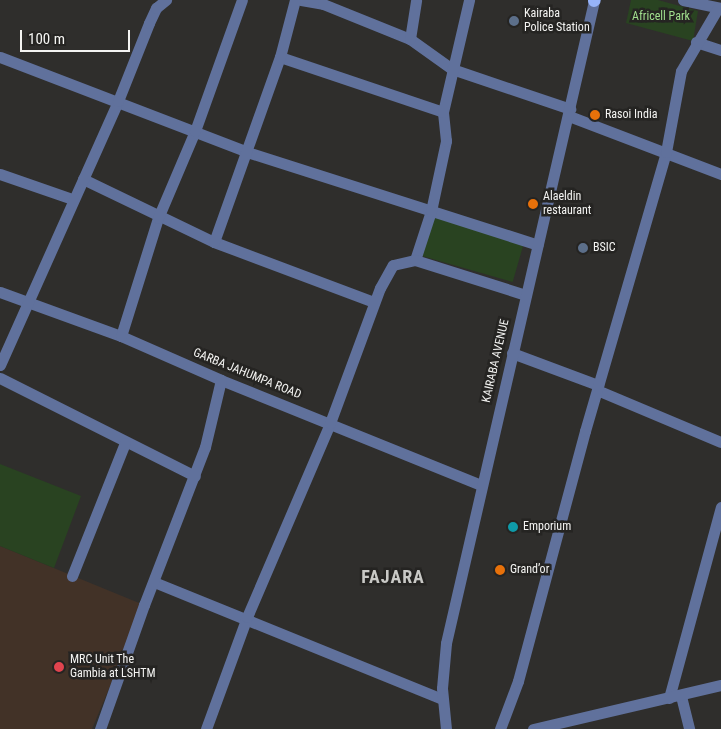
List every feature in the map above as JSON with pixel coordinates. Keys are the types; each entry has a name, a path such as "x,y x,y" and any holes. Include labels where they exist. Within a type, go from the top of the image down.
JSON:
{"street":[{"path":"0,365 30,304 72,199 118,101 149,24 163,0"},
{"path":"121,336 158,218 195,131 242,0"},
{"path":"214,242 280,57 295,0"},
{"path":"300,0 333,4 410,39 452,68 721,174"},
{"path":"410,39 416,0"},
{"path":"415,260 431,211 446,141 443,112 469,0"},
{"name":"KAIRABA AVENUE","path":"446,729 442,699 446,643 594,0"},
{"path":"500,729 518,681 598,388 666,152 681,70 696,42 719,8 683,0"},
{"path":"696,42 721,50"},
{"path":"0,57 247,152 538,245"},
{"path":"280,57 443,112"},
{"path":"0,174 72,199"},
{"path":"83,179 158,218 214,242 374,302"},
{"path":"206,729 247,617 330,423 374,302 393,265 415,260 526,295"},
{"name":"GARBA JAHUMPA ROAD","path":"0,292 121,336 221,380 481,485"},
{"path":"512,353 721,442"},
{"path":"0,378 125,443 195,476"},
{"path":"101,729 154,582 206,447 221,380"},
{"path":"72,576 125,443"},
{"path":"669,698 721,507"},
{"path":"154,582 247,617 442,699"},
{"path":"533,729 569,725 721,685"},
{"path":"681,696 689,729"}],"shaded area":[{"name":"MRC Unit The Gambia at LSHTM","path":"0,546 144,605 92,729 0,729"}],"green space":[{"name":"Africell Park","path":"631,0 658,0 698,11 693,41 626,23"},
{"path":"431,215 524,242 513,282 419,255"},
{"path":"0,464 81,496 54,568 0,546"}],"place":[{"name":"Kairaba Police Station","path":"514,21"},
{"name":"Rasoi India","path":"595,115"},
{"name":"Alaeldin restaurant","path":"533,204"},
{"name":"BSIC","path":"583,248"},
{"name":"Emporium","path":"513,527"},
{"name":"Grand’or","path":"500,570"},
{"name":"MRC Unit The Gambia at LSHTM","path":"59,667"}],"district":[{"name":"FAJARA","path":"393,577"}]}
